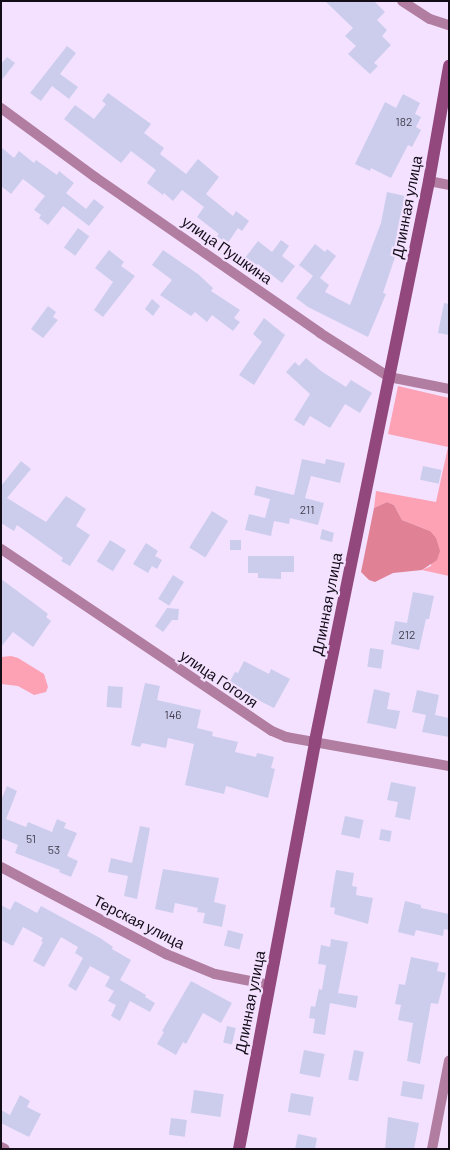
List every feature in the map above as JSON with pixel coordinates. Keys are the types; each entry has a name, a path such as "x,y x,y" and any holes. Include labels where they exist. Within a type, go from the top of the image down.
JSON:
{"street":[{"path":"402,1 430,19 449,25"},
{"name":"Длинная улица","path":"239,1149 315,741 429,181 449,66"},
{"name":"улица Пушкина","path":"1,108 95,177 304,322 390,377 449,389"},
{"path":"429,181 449,185"},
{"name":"улица Гоголя","path":"1,549 272,731 286,737 449,766"},
{"name":"Терская улица","path":"1,867 166,954 215,974 270,986"},
{"path":"432,1149 449,1061"},
{"path":"1,1147 5,1149"}],"shaded area":[{"path":"398,386 449,398 449,576 422,570 431,566 430,531 402,520 394,505 387,502 374,508 376,491 436,502 448,447 388,434"},
{"path":"387,502 394,505 402,520 430,531 436,538 440,551 437,560 422,570 393,573 375,582 369,580 361,572 374,508"},
{"path":"11,656 18,658 44,674 48,687 46,692 34,695 18,686 1,684 1,657"}],"building":[{"path":"325,1 374,1 385,12 377,20 387,30 382,36 391,45 374,63 378,66 370,74 348,54 356,46 345,36 353,28"},
{"path":"67,46 76,53 60,74 78,87 69,99 52,86 41,101 30,93"},
{"path":"7,57 15,63 1,81 1,64"},
{"path":"108,93 151,124 144,133 164,148 160,154 186,174 198,159 219,177 206,194 233,216 236,211 249,221 242,231 238,228 227,244 217,236 219,234 197,217 204,207 182,190 173,201 147,183 156,170 131,151 121,163 64,119 75,105 94,119 106,104 102,101"},
{"path":"403,94 420,103 415,114 421,117 416,127 421,130 412,147 408,145 391,178 371,168 370,171 355,164 385,102 396,108"},
{"path":"1,147 14,158 19,151 34,163 36,160 57,175 59,171 74,183 66,193 86,209 94,199 104,207 89,226 63,206 48,225 39,218 41,215 34,210 45,196 23,179 11,194 1,186"},
{"path":"387,192 405,196 397,233 397,251 383,293 386,294 368,337 308,307 296,298 313,276 299,265 315,244 325,252 327,249 336,256 320,278 329,285 325,292 350,305 381,223"},
{"path":"78,228 89,236 75,256 64,247"},
{"path":"281,240 289,246 282,256 295,266 282,283 258,264 256,266 245,258 258,241 272,252"},
{"path":"109,250 124,262 121,266 135,276 103,317 94,310 113,282 95,268"},
{"path":"163,250 198,274 213,288 211,291 240,310 234,318 240,322 233,331 212,315 207,322 195,312 191,316 160,295 172,280 152,265"},
{"path":"152,299 160,306 153,316 145,309"},
{"path":"444,303 449,304 449,335 438,333"},
{"path":"48,306 56,312 53,317 58,320 43,338 31,329"},
{"path":"264,318 285,335 254,385 239,375 262,342 253,334"},
{"path":"306,358 321,371 346,387 351,380 372,393 360,413 345,404 330,428 310,416 304,426 294,420 310,394 286,372 295,362 299,366"},
{"path":"302,459 325,464 326,459 345,463 340,483 311,476 305,498 324,503 318,525 290,518 289,524 274,521 271,536 245,530 249,514 265,518 270,499 254,495 256,486 294,495"},
{"path":"21,461 31,469 7,498 46,522 66,496 86,509 76,526 90,535 70,566 61,561 63,558 17,525 14,531 1,523 1,486"},
{"path":"423,466 442,470 439,484 420,480"},
{"path":"212,511 228,521 205,558 189,547"},
{"path":"322,529 334,533 332,542 320,539"},
{"path":"110,540 126,550 113,571 97,561"},
{"path":"230,540 241,540 241,550 230,550"},
{"path":"146,543 158,551 155,556 162,560 157,569 152,566 148,573 133,564"},
{"path":"248,556 294,556 294,572 281,572 281,579 258,578 258,573 248,573"},
{"path":"173,575 184,582 169,606 158,599"},
{"path":"1,579 48,614 46,617 51,621 33,647 13,632 1,647"},
{"path":"413,592 434,596 429,619 426,619 419,650 391,644 395,621 407,623"},
{"path":"167,608 179,609 178,620 172,620 163,632 155,626"},
{"path":"370,648 384,650 381,669 367,667"},
{"path":"244,661 269,674 271,669 290,679 274,708 228,685 235,672 238,673"},
{"path":"145,683 160,686 157,700 201,710 197,728 213,732 212,736 238,742 235,752 256,757 257,753 274,757 271,768 275,769 268,798 226,786 224,794 185,785 194,744 168,738 166,748 142,743 140,747 131,745"},
{"path":"108,686 123,687 121,708 107,707"},
{"path":"374,689 390,693 387,709 400,711 396,729 367,723"},
{"path":"417,690 439,695 435,715 449,718 449,737 422,732 426,715 412,712"},
{"path":"391,782 416,787 410,820 395,817 398,802 387,800"},
{"path":"7,786 17,791 6,819 26,827 28,822 52,832 57,819 66,823 64,828 77,833 67,856 78,861 71,877 59,872 60,870 15,853 18,845 1,838 1,800"},
{"path":"345,816 364,820 360,839 341,835"},
{"path":"140,826 150,828 137,899 124,896 128,876 108,872 111,858 132,863"},
{"path":"381,829 392,831 390,842 379,840"},
{"path":"163,869 219,878 214,902 226,905 222,927 203,923 205,913 197,912 198,908 175,903 173,913 155,909"},
{"path":"336,870 354,873 352,886 357,887 356,895 373,898 368,924 334,914 335,908 330,907"},
{"path":"15,901 37,913 41,906 100,938 113,947 112,949 131,960 120,980 146,995 145,997 155,1003 150,1012 130,1001 120,1021 111,1016 116,1005 108,1001 114,991 105,986 110,977 90,966 76,991 68,986 83,958 75,953 78,947 61,937 44,967 33,961 43,942 41,941 43,938 23,927 13,946 1,940 1,905 10,910"},
{"path":"405,901 421,905 421,908 449,914 449,930 444,929 443,936 416,930 414,936 398,932"},
{"path":"228,930 243,934 239,950 224,945"},
{"path":"331,939 348,942 338,993 358,996 356,1008 330,1003 325,1035 313,1033 315,1019 309,1018 311,1006 315,1007 319,989 322,990 326,965 318,964 321,945 330,947"},
{"path":"411,957 439,963 437,971 446,973 438,1004 431,1003 420,1064 407,1061 413,1023 398,1020 401,1005 395,1004 399,984 405,985"},
{"path":"191,981 232,1003 221,1023 203,1013 186,1044 183,1042 176,1055 157,1044 164,1032 162,1031"},
{"path":"227,1026 236,1028 232,1045 223,1043"},
{"path":"304,1050 325,1054 320,1078 299,1074"},
{"path":"354,1050 364,1052 358,1081 348,1079"},
{"path":"403,1081 425,1085 422,1100 400,1096"},
{"path":"194,1090 224,1094 221,1117 191,1113"},
{"path":"291,1093 314,1097 310,1116 288,1112"},
{"path":"20,1095 30,1101 27,1107 41,1114 29,1137 1,1123 1,1110 10,1115"},
{"path":"388,1117 419,1123 414,1149 385,1149"},
{"path":"171,1118 187,1120 185,1137 169,1135"},
{"path":"298,1134 317,1138 315,1149 295,1149"}]}
